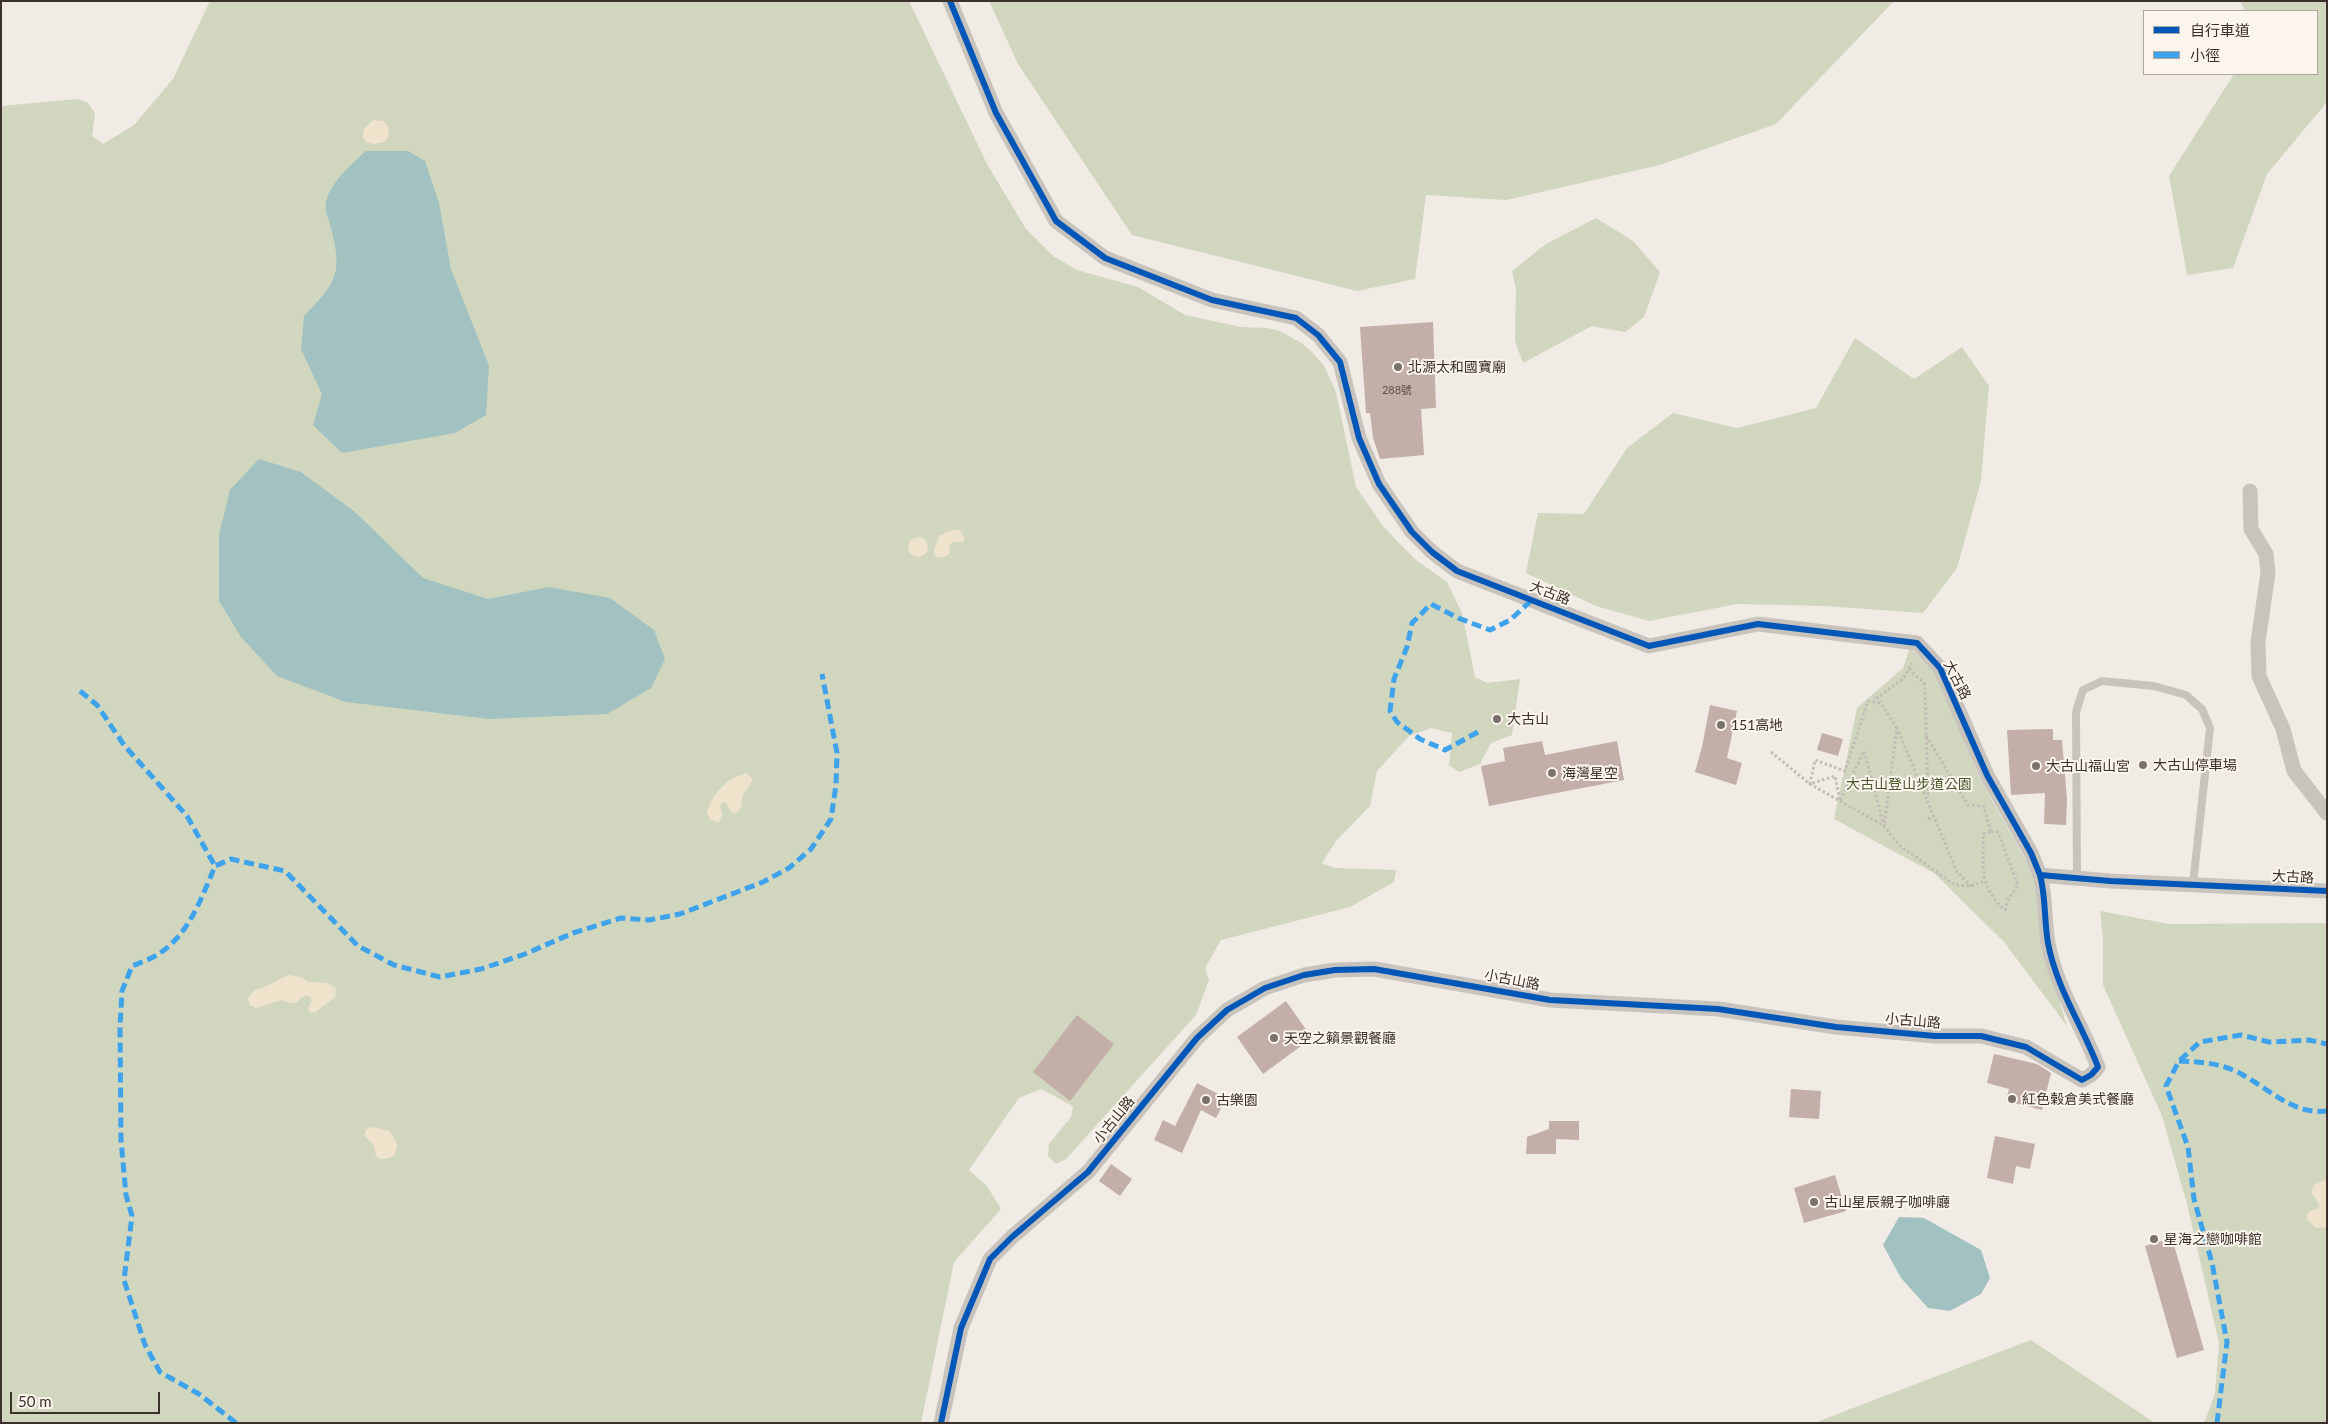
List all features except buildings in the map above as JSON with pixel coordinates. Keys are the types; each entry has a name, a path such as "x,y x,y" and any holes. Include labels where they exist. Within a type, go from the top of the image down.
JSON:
{"street":[{"name":"大古路","path":"950,1 996,113 1056,221 1105,258 1212,300 1296,318 1318,335 1340,362 1359,438 1379,484 1412,532 1457,571 1649,646 1758,624 1917,643 1940,668 1987,775 2031,853 2040,875 2327,891"},
{"path":"2250,491 2251,529 2266,554 2268,572 2258,642 2259,676 2283,729 2294,771 2327,813"},
{"name":"小古山路","path":"941,1423 961,1328 990,1259 1012,1237 1088,1172 1197,1038 1227,1010 1265,988 1304,976 1335,970 1374,969 1550,1000 1718,1009 1836,1027 1935,1036 1981,1036 2026,1047 2082,1080 2092,1075 2098,1067 2086,1035 2061,988 2048,943 2044,889 2040,875"}],"lane":[{"path":"2077,878 2076,712 2082,690 2102,681 2154,686 2186,696 2202,709 2210,728 2193,884"}],"path":[{"path":"1928,801 1924,683 1910,669 1903,679 1877,698 1897,728 1957,872 1970,886"},
{"path":"1810,784 1815,760 1845,771 1868,701 1880,703"},
{"path":"1884,826 1897,728"},
{"path":"1926,736 1968,805 1983,806"},
{"path":"1772,752 1810,784 1884,826 1900,845 1955,885 1970,886 1985,881"},
{"path":"1840,801 1864,752 1884,826"},
{"path":"1810,784 1835,776 1840,801"},
{"path":"1928,819 1934,816"},
{"path":"1998,832 2018,885 2008,900 2005,910 1992,898 1985,881 1984,834 1998,832"}],"green space":[{"path":"210,1 909,1 987,164 1026,229 1053,256 1077,270 1138,287 1185,315 1241,327 1267,328 1280,331 1303,344 1314,354 1324,366 1336,392 1356,487 1383,526 1399,543 1416,560 1447,582 1462,613 1475,677 1487,683 1520,679 1512,735 1491,743 1480,764 1459,772 1449,765 1452,733 1431,728 1409,736 1377,771 1370,806 1336,841 1322,863 1335,868 1396,870 1394,882 1350,907 1221,940 1205,968 1209,980 1196,1015 1066,1159 1056,1164 1048,1156 1049,1144 1071,1117 1073,1106 1041,1089 1019,1098 969,1170 987,1186 1001,1209 954,1262 921,1423 1,1423 1,106 76,99 87,102 95,113 92,136 103,144 134,125 173,79"},
{"path":"989,1 1894,1 1776,124 1660,165 1506,200 1426,195 1415,279 1357,291 1132,235 1018,64"},
{"path":"2240,1 2327,1 2327,102 2267,174 2233,268 2187,275 2169,176 2233,75 2318,75 2318,10 2244,10"},
{"path":"1596,218 1633,241 1660,272 1644,317 1625,332 1592,326 1523,363 1515,341 1516,289 1512,271 1546,244"},
{"path":"1855,338 1914,379 1962,347 1989,386 1981,481 1957,568 1923,613 1825,606 1737,604 1649,621 1596,606 1526,573 1538,513 1584,514 1627,448 1673,413 1737,428 1816,408"},
{"name":"大古山登山步道公園","path":"1910,648 1937,674 1979,777 2034,875 2040,939 2067,1026 2004,942 1934,873 1834,819 1857,708 1903,668"},
{"path":"2100,911 2169,924 2327,923 2327,1423 2204,1423 2215,1394 2219,1343 2187,1204 2162,1116 2103,985 2103,938"},
{"path":"2031,1340 2155,1423 1814,1423"}],"sand":[{"path":"373,120 384,121 386,124 389,132 385,142 374,144 366,142 363,137 364,129"},
{"path":"953,530 960,530 965,539 962,542 952,542 947,556 937,558 933,552 940,535"},
{"path":"914,537 922,537 928,543 928,551 922,557 914,557 908,551 908,543"},
{"path":"747,773 753,780 742,797 738,812 732,813 726,802 722,802 720,821 718,823 710,819 707,813 709,806 721,787 740,775"},
{"path":"289,975 301,977 307,982 328,983 336,988 335,997 316,1012 310,1013 308,1008 312,1001 310,996 306,995 295,1003 282,1000 256,1008 250,1005 248,998 254,990 263,988"},
{"path":"372,1127 390,1131 397,1144 395,1155 380,1159 376,1156 373,1144 364,1136 366,1130"},
{"path":"2324,1180 2327,1182 2327,1227 2316,1228 2307,1220 2307,1215 2310,1211 2316,1210 2320,1206 2311,1192 2314,1185"}],"water":[{"path":"366,151 408,151 425,161 439,203 451,269 489,366 486,415 455,433 342,453 313,425 322,394 301,349 304,316 324,294 335,275 336,254 326,210 326,202 337,180"},
{"path":"259,459 301,472 355,512 423,578 488,599 549,587 610,598 654,630 665,659 651,688 607,714 489,719 346,702 277,676 241,637 219,601 219,535 230,490"},
{"path":"1899,1217 1924,1218 1981,1250 1990,1278 1981,1294 1950,1311 1928,1308 1901,1278 1883,1245"}],"marked path":[{"path":"1478,732 1445,750 1420,739 1397,722 1390,711 1394,679 1407,647 1412,623 1431,604 1458,618 1490,630 1510,620 1532,600"},
{"path":"236,1423 199,1394 160,1372 145,1345 124,1280 132,1216 126,1195 121,1140 120,1027 122,991 132,966 157,955 179,936 193,914 215,866 231,859 285,871 358,946 394,965 440,977 481,969 525,954 573,933 621,918 649,920 680,914 763,882 789,868 811,849 831,819 836,785 837,753 822,674"},
{"path":"80,691 97,705 124,745 187,816 215,866"},
{"path":"2217,1423 2227,1342 2212,1263 2194,1199 2188,1147 2166,1086 2179,1061 2200,1042 2241,1035 2269,1042 2309,1040 2327,1044"},
{"path":"2179,1061 2204,1063 2227,1068 2243,1075 2293,1105 2315,1111 2327,1111"}],"cycle path":[{"path":"950,1 996,113 1056,221 1105,258 1212,300 1296,318 1318,335 1340,362 1359,438 1379,484 1412,532 1432,552 1457,571 1649,646 1758,624 1917,643 1940,668 1987,775 2031,853 2040,875 2110,881 2327,891"},
{"path":"941,1423 961,1328 990,1259 1012,1237 1088,1172 1197,1038 1227,1010 1265,988 1304,975 1335,970 1374,969 1550,1000 1718,1009 1836,1027 1935,1036 1981,1036 2026,1047 2082,1080 2091,1075 2098,1067 2063,990 2052,959 2048,943 2040,875"}],"place":[{"name":"北源太和國寶廟","path":"1398,367"},
{"name":"大古山","path":"1497,719"},
{"name":"151高地","path":"1721,725"},
{"name":"大古山停車場","path":"2143,765"},
{"name":"大古山福山宮","path":"2036,766"},
{"name":"海灣星空","path":"1552,773"},
{"name":"天空之籟景觀餐廳","path":"1274,1038"},
{"name":"紅色榖倉美式餐廳","path":"2012,1099"},
{"name":"古樂園","path":"1206,1100"},
{"name":"古山星辰親子咖啡廳","path":"1814,1202"},
{"name":"星海之戀咖啡館","path":"2154,1239"}]}
